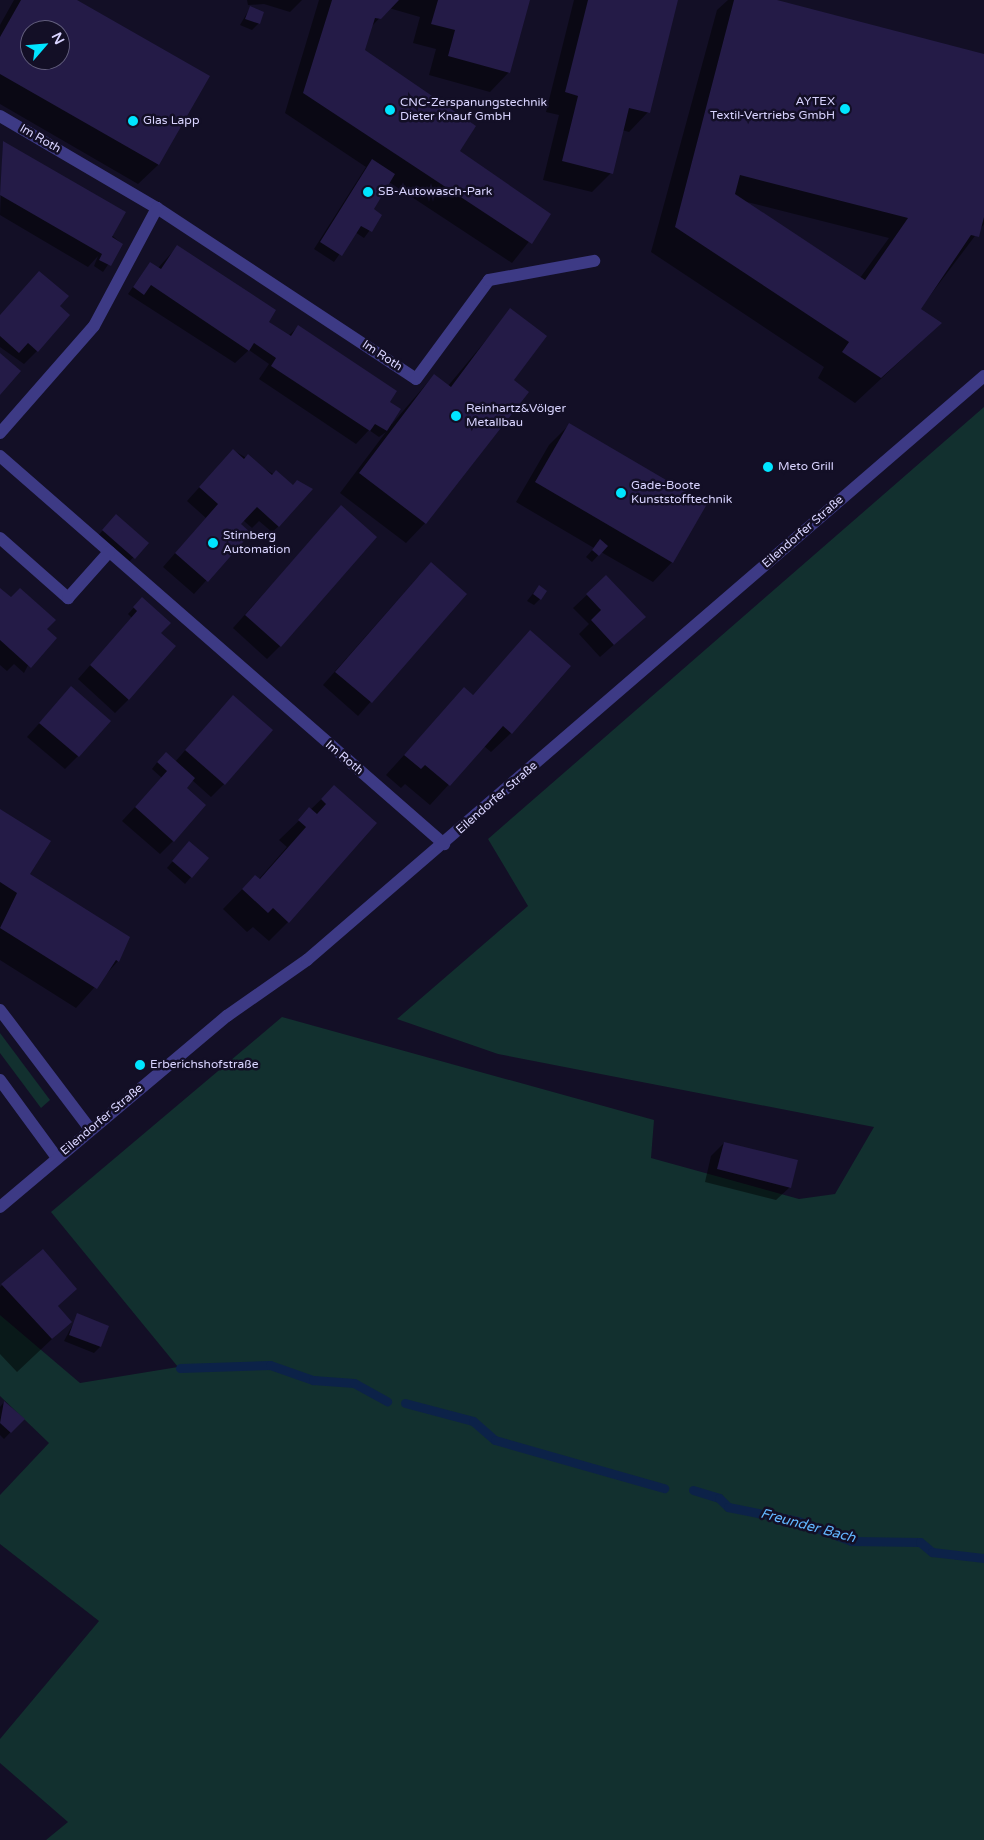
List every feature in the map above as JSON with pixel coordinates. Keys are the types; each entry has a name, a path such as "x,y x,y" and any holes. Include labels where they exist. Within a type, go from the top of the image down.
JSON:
{"street":[{"name":"Im Roth","path":"0,116 158,208 416,379 488,280 594,261"},
{"path":"0,433 94,326 158,208"},
{"name":"Eilendorfer Straße","path":"0,1207 90,1129 227,1016 307,960 444,844 984,376"},
{"name":"Im Roth","path":"0,456 444,844"},
{"path":"0,538 68,598 109,552"},
{"path":"0,1010 90,1129"},
{"path":"0,1080 57,1158"}],"green space":[{"path":"984,407 984,1840 46,1840 68,1822 0,1763 0,1739 99,1621 0,1544 0,1495 49,1443 0,1396 0,1315 80,1383 178,1367 51,1212 282,1017 654,1120 651,1158 799,1199 835,1194 874,1127 498,1054 397,1019 528,906 488,839"},
{"path":"0,1033 50,1100 41,1108 0,1053"}],"building":[{"name":"Glas Lapp","path":"21,0 77,0 210,76 159,165 0,74 0,37"},
{"name":"CNC-Zerspanungstechnik Dieter Knauf GmbH","path":"332,0 399,0 381,19 375,18 365,50 476,126 460,151 551,214 532,244 303,93"},
{"name":"CNC-Zerspanungstechnik Dieter Knauf GmbH","path":"438,0 530,0 510,73 448,56 455,30 431,24"},
{"path":"588,0 678,0 650,113 629,108 613,174 562,161 578,96 565,92"},
{"name":"AYTEX Textil-Vertriebs GmbH","path":"734,0 777,0 984,54 984,217 979,237 971,235 921,309 942,323 881,378 842,352 849,342 675,227","holes":["740,175 908,218 865,280 735,194"]},
{"path":"250,6 264,12 260,24 245,19"},
{"path":"3,141 126,212 112,237 123,244 111,266 99,260 102,254 0,195"},
{"name":"SB-Autowasch-Park","path":"372,159 395,174 374,209 382,215 372,232 361,226 342,256 320,242"},
{"path":"177,245 276,310 269,322 291,336 298,325 397,391 390,402 401,409 387,431 375,424 370,431 271,366 276,358 254,343 249,351 151,285 144,295 133,287 150,262 161,269"},
{"path":"39,271 69,296 60,306 70,315 38,352 28,343 19,353 0,336 0,315"},
{"name":"Reinhartz&Völger Metallbau","path":"510,308 547,336 514,380 529,392 426,524 359,473 434,374 451,387"},
{"path":"0,353 21,371 0,395"},
{"name":"Gade-Boote Kunststofftechnik","path":"569,423 707,504 673,563 535,482"},
{"path":"233,449 244,459 248,454 272,475 276,470 293,485 297,480 313,489 279,527 257,507 241,524 251,533 208,582 175,553 218,504 199,487"},
{"path":"341,505 377,537 281,647 245,615"},
{"path":"116,514 149,543 135,559 102,530"},
{"path":"600,539 608,546 599,556 592,550"},
{"path":"431,562 467,594 372,703 335,672"},
{"path":"606,575 646,617 614,645 591,620 601,610 586,594"},
{"path":"539,585 547,591 541,600 533,594"},
{"path":"0,588 11,597 20,588 56,620 47,629 57,638 31,668 0,640"},
{"path":"142,597 171,623 161,633 176,646 129,700 90,665 137,611 133,607"},
{"path":"530,630 571,666 512,734 503,726 450,786 425,765 421,769 404,755 464,687 473,695"},
{"path":"71,686 111,721 79,757 39,723"},
{"path":"233,695 273,730 225,785 185,750"},
{"path":"166,752 195,778 187,788 206,805 174,842 135,807 167,771 157,762"},
{"path":"334,785 377,823 289,923 273,908 268,913 242,889 255,875 260,879 306,827 298,820 309,807 317,814 326,804 321,799"},
{"path":"0,809 51,841 30,874 130,937 119,962 116,960 97,989 0,928 17,893 0,882"},
{"path":"189,841 209,858 192,878 172,861"},
{"path":"724,1142 798,1160 791,1188 717,1169"},
{"path":"43,1249 77,1289 58,1306 72,1322 52,1339 1,1284"},
{"path":"77,1313 109,1326 101,1347 69,1335"},
{"path":"4,1401 25,1419 11,1433 0,1423"}],"waterway":[{"name":"Freunder Bach","path":"180,1368 270,1365 313,1380 354,1383 387,1401"},
{"name":"Freunder Bach","path":"405,1403 473,1421 495,1440 664,1488"},
{"name":"Freunder Bach","path":"693,1490 719,1498 728,1507 798,1521 851,1541 920,1542 932,1552 984,1558"}],"place":[{"name":"AYTEX Textil-Vertriebs GmbH","path":"845,109"},
{"name":"CNC-Zerspanungstechnik Dieter Knauf GmbH","path":"390,110"},
{"name":"Glas Lapp","path":"133,121"},
{"name":"SB-Autowasch-Park","path":"368,192"},
{"name":"Reinhartz&Völger Metallbau","path":"456,416"},
{"name":"Meto Grill","path":"768,467"},
{"name":"Gade-Boote Kunststofftechnik","path":"621,493"},
{"name":"Stirnberg Automation","path":"213,543"},
{"name":"Erberichshofstraße","path":"140,1065"}]}
